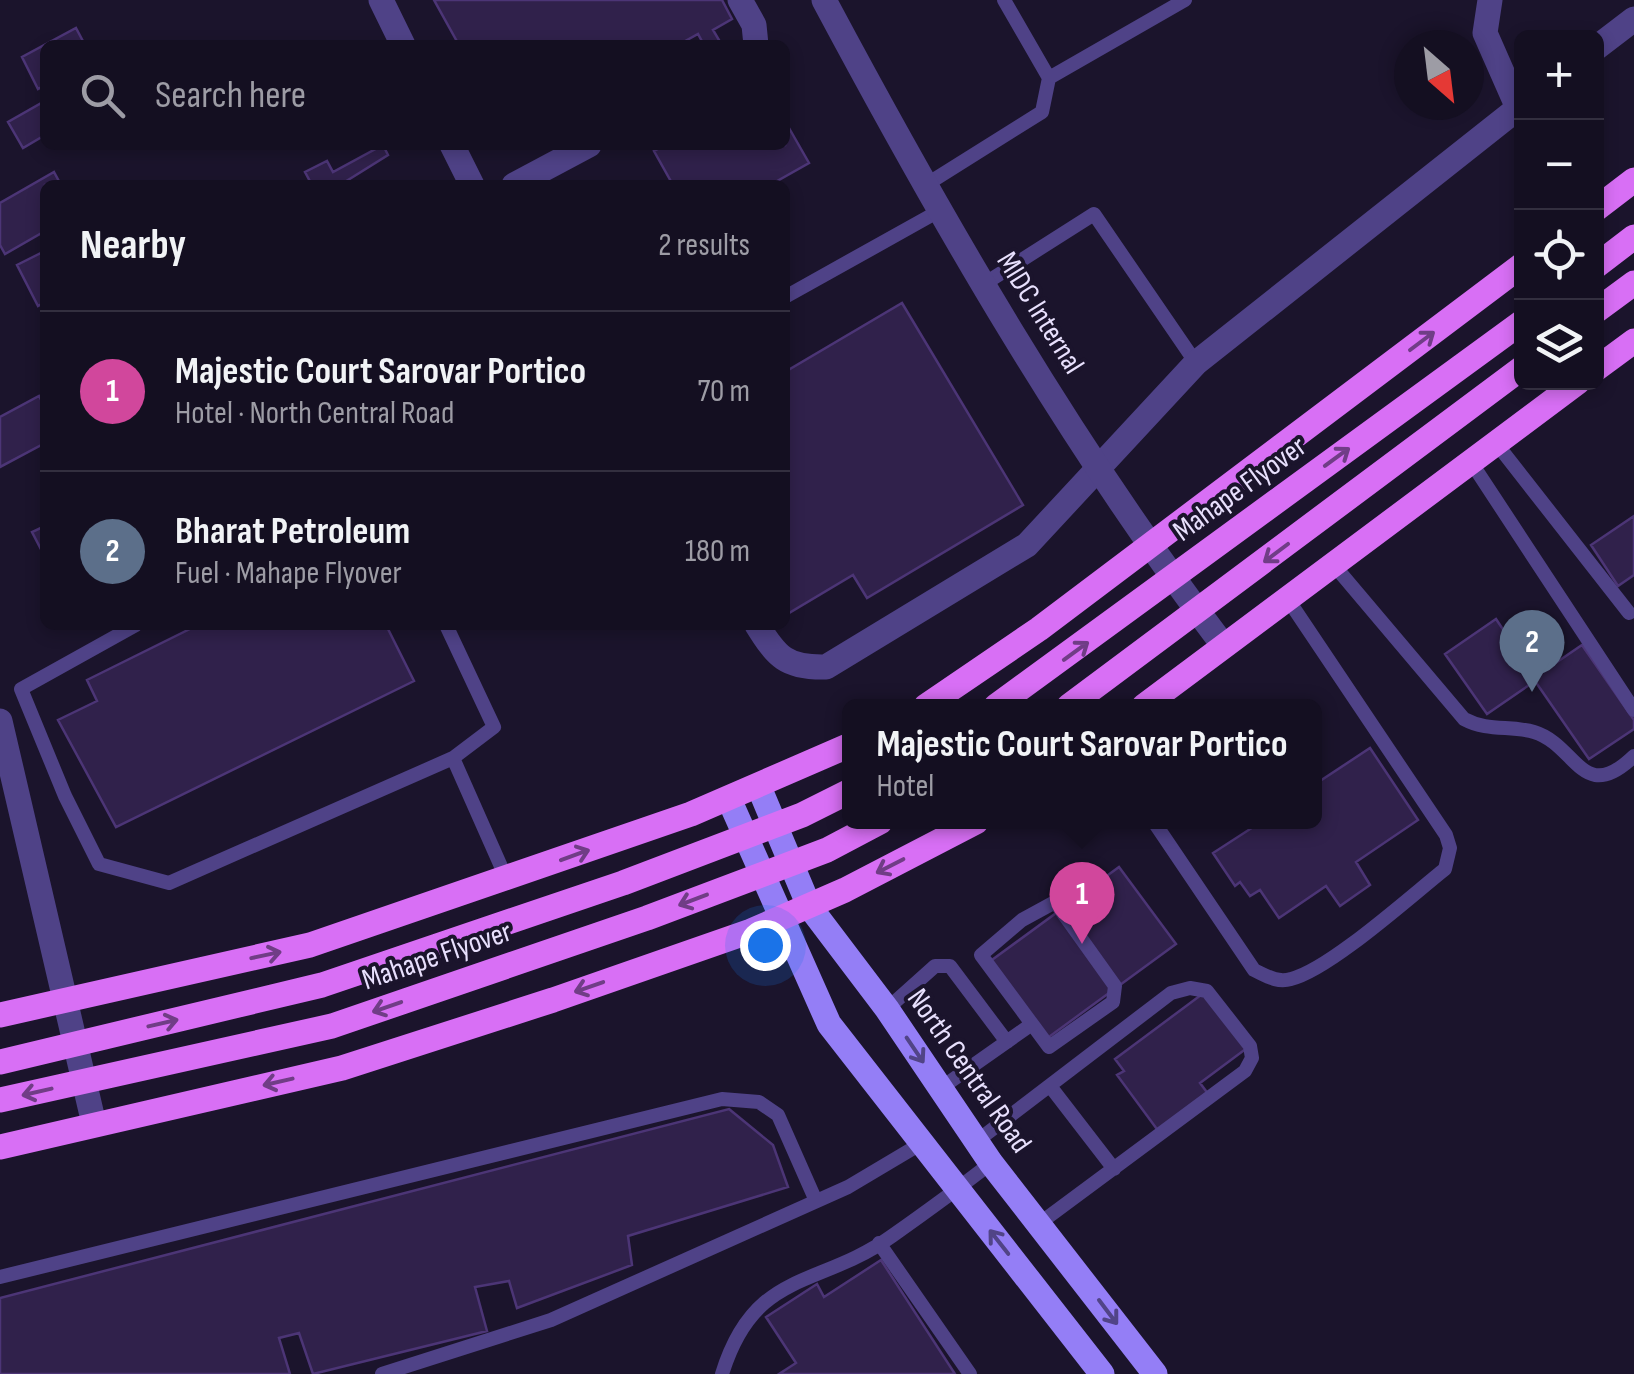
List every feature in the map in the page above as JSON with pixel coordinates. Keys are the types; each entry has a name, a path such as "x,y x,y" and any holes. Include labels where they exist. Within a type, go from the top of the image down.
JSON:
{"main road":[{"path":"1604,202 1634,180"},
{"path":"1604,260 1634,237"},
{"path":"936,699 1040,629 1514,271"},
{"path":"1604,305 1634,283"},
{"name":"Mahape Flyover","path":"1006,699 1514,328"},
{"path":"1604,363 1634,341"},
{"path":"1078,699 1514,374"},
{"path":"1153,699 1567,390"},
{"path":"0,1016 310,946 729,799 842,750"},
{"name":"North Central Road","path":"760,787 810,906 887,1008 984,1152 1156,1374"},
{"name":"Mahape Flyover","path":"0,1062 322,985 623,883 802,816 842,794"},
{"path":"729,799 829,1024 1102,1374"},
{"name":"Mahape Flyover","path":"0,1100 332,1026 647,918 827,850 867,829"},
{"path":"0,1147 342,1068 553,1000 780,919 962,829"}],"street":[{"path":"381,0 401,40"},
{"path":"740,0 754,24 756,40"},
{"name":"MIDC Internal","path":"824,0 924,186 1097,468 1147,545 1223,645"},
{"path":"1490,0 1485,33 1514,93"},
{"path":"1604,42 1634,19"},
{"path":"760,630 777,657 806,667 826,667 1027,545 1196,364 1514,111"},
{"path":"454,150 470,180"},
{"path":"523,180 580,150"},
{"path":"0,721 94,1124"}],"lane":[{"path":"924,186 1042,112 1050,78 1004,0"},
{"path":"1050,78 1185,0"},
{"path":"790,294 939,210"},
{"path":"984,284 1094,214 1196,364"},
{"path":"1496,443 1629,613"},
{"path":"1471,462 1634,710"},
{"path":"1333,564 1464,719 1480,728 1542,735 1591,775 1608,776 1634,756"},
{"path":"1159,829 1254,970 1276,980 1290,980 1325,961 1446,869 1450,848 1446,835 1286,598"},
{"path":"127,630 21,689 64,796 99,864 169,883 453,758 494,727 448,630"},
{"path":"453,758 507,880"},
{"path":"1055,902 1117,994 1113,1002 1049,1047 1032,1024 981,955 1022,920 1055,902"},
{"path":"887,1008 935,966 950,966 1007,1042"},
{"path":"722,1374 750,1314 776,1290 878,1243 958,1189 984,1152 1050,1086 1171,993 1190,988 1207,991 1250,1046 1252,1058 1245,1071 1040,1223"},
{"path":"941,1088 1032,1024"},
{"path":"1050,1086 1114,1168"},
{"path":"0,1276 722,1099 759,1102 778,1115 816,1202"},
{"path":"382,1374 551,1320 816,1202 922,1142"},
{"path":"878,1243 970,1374"}],"building":[{"path":"434,0 722,0 732,19 713,30 719,40 701,40 698,34 687,40 456,40"},
{"path":"76,28 82,40 54,40"},
{"path":"40,47 38,89 22,57"},
{"path":"40,104 40,138 23,148 8,122"},
{"path":"790,130 809,163 779,180 670,180 654,151 790,150"},
{"path":"374,150 386,150 388,155 348,180 309,180 305,172 327,161 333,172"},
{"path":"54,172 58,180 40,180"},
{"path":"40,180 40,234 5,254 0,245 0,203"},
{"path":"40,254 38,306 17,265"},
{"path":"902,303 1023,505 867,598 853,575 790,612 790,369"},
{"path":"40,398 40,446 0,467 0,417"},
{"path":"1634,516 1634,575 1618,586 1591,545"},
{"path":"40,528 40,547 32,532"},
{"path":"1496,619 1535,677 1582,645 1634,720 1634,729 1589,759 1535,681 1487,714 1445,654"},
{"path":"188,630 388,630 414,681 116,827 58,720 97,701 87,680"},
{"path":"1370,748 1418,820 1356,862 1370,885 1340,906 1326,886 1279,918 1260,890 1250,896 1240,882 1235,886 1213,853 1250,829 1322,829 1322,780"},
{"path":"1119,867 1176,944 1042,1042 985,965"},
{"path":"1205,992 1247,1048 1200,1083 1212,1099 1162,1136 1117,1075 1124,1071 1115,1059"},
{"path":"729,1109 773,1145 788,1187 628,1236 632,1265 517,1308 509,1281 475,1287 487,1331 313,1374 299,1333 279,1338 290,1374 0,1374 0,1298"},
{"path":"881,1260 955,1374 779,1374 796,1363 766,1317 817,1284 824,1297"}],"place":[{"name":"Bharat Petroleum","path":"1532,692"},
{"name":"Majestic Court Sarovar Portico","path":"1082,944"}]}
